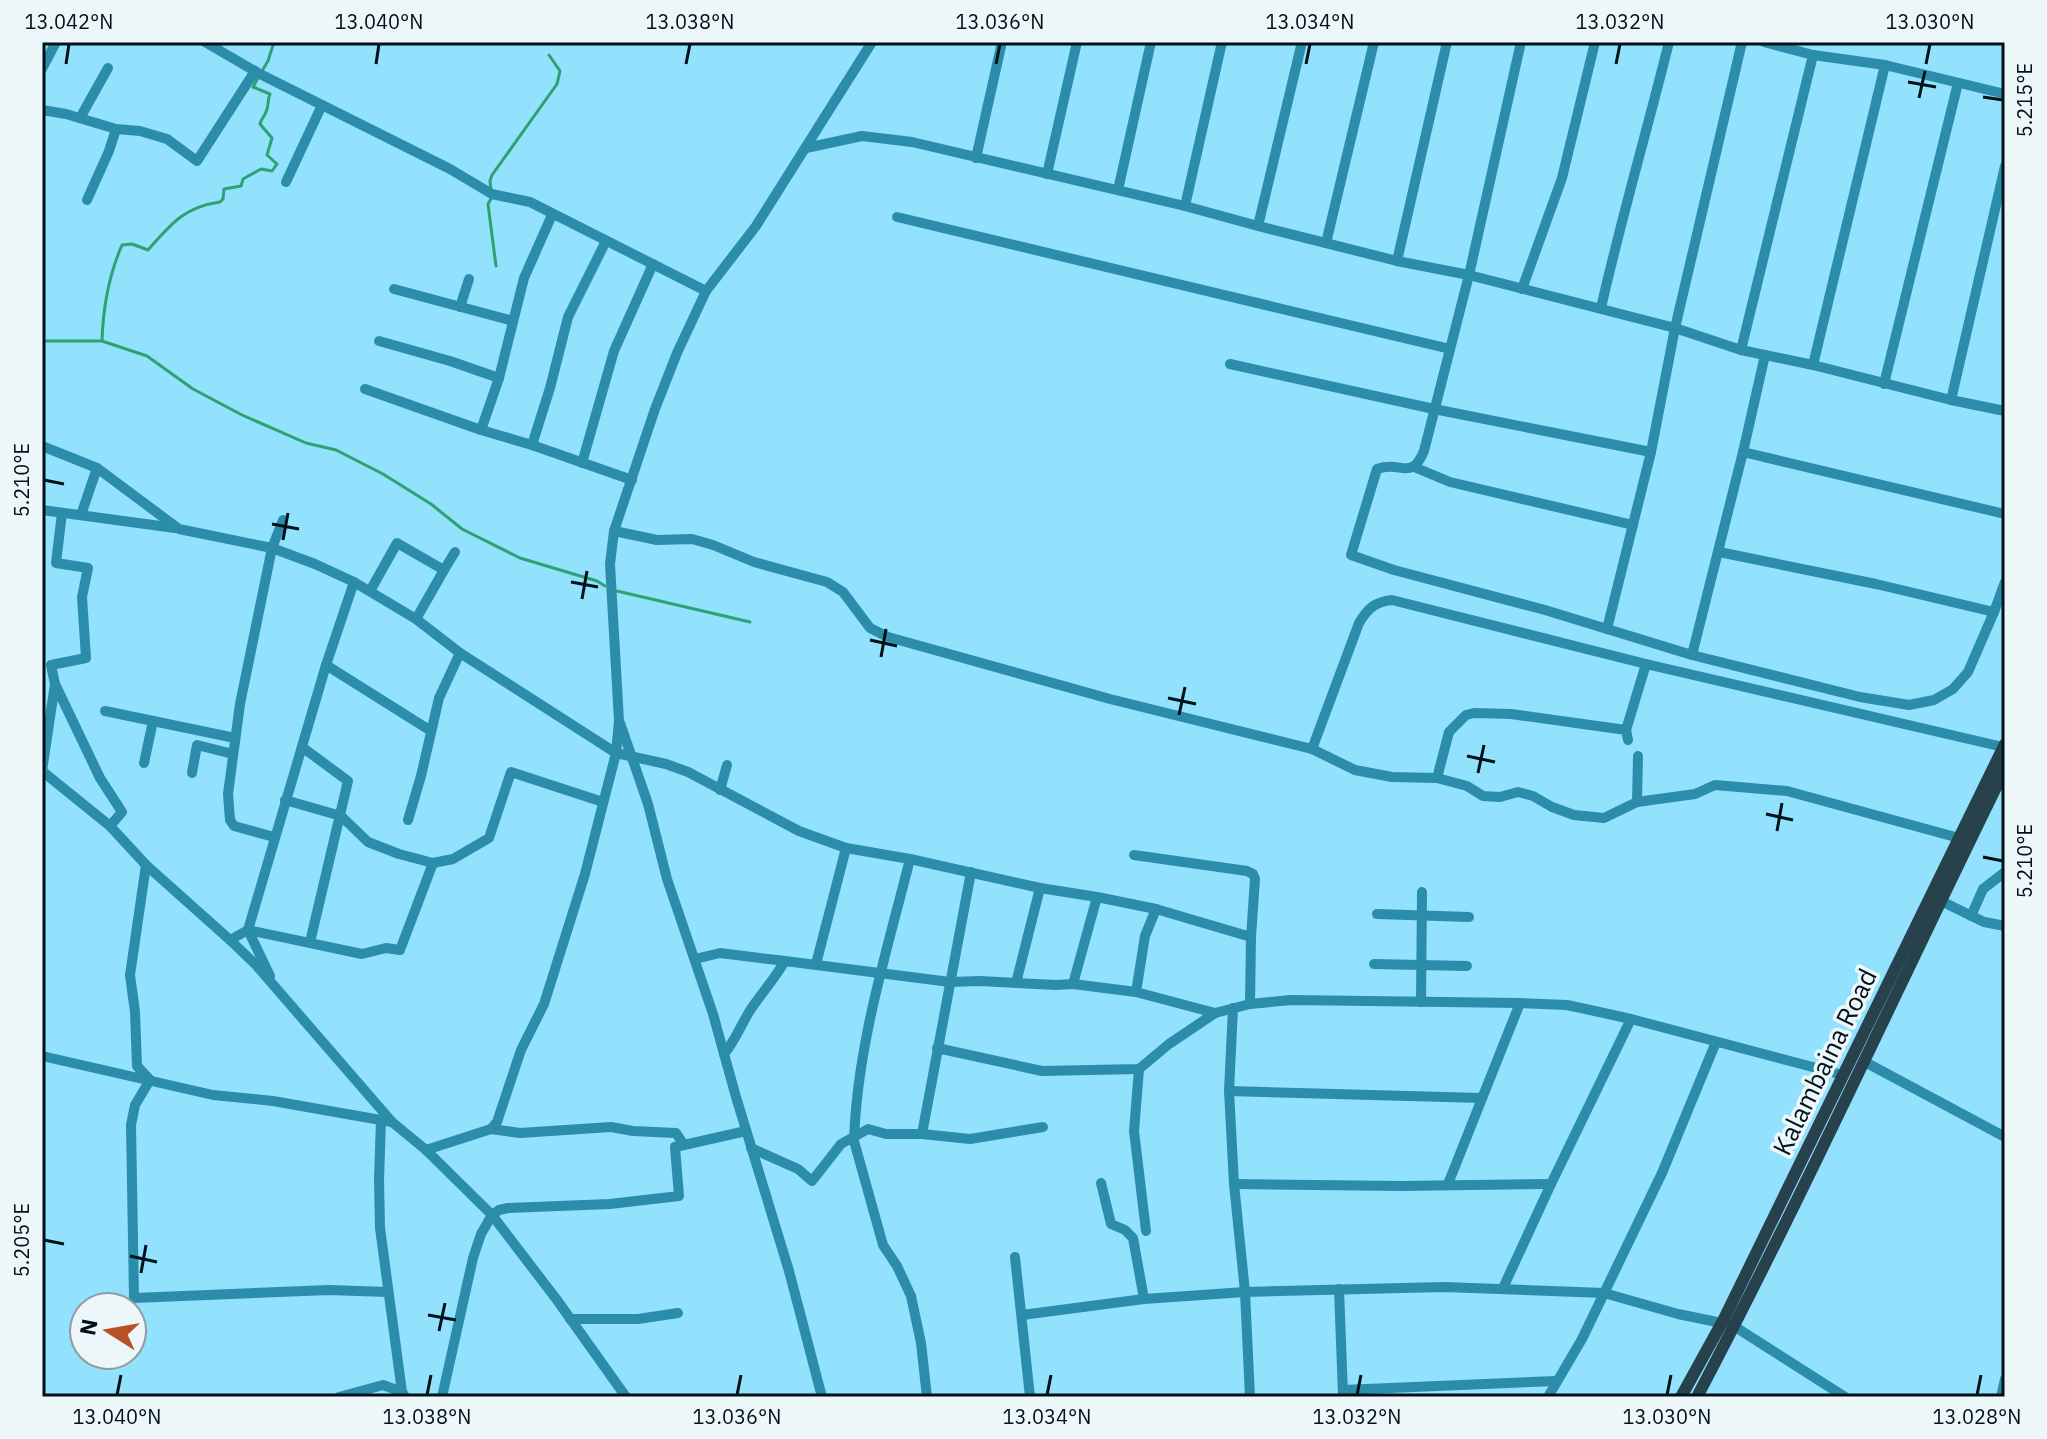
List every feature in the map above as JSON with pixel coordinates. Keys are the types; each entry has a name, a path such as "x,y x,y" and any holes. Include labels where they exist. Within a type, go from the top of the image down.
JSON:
{"main road":[{"name":"Kalambaina Road","path":"1697,1397 1727,1323 1843,1075 2004,745"},
{"name":"Kalambaina Road","path":"1681,1397 1727,1323 1865,1062 1941,901 2000,792 2005,769"}],"street":[{"path":"42,69 56,42"},
{"path":"205,42 255,71 450,169 492,194 530,202 706,291"},
{"path":"491,1129 497,1122 521,1050 544,1004 585,874 616,753 619,721 610,564 614,531 660,395 706,291 756,226 872,42"},
{"path":"976,158 1002,42"},
{"path":"1047,174 1077,42"},
{"path":"1118,190 1151,42"},
{"path":"1185,206 1222,42"},
{"path":"1258,226 1302,42"},
{"path":"1326,243 1374,42"},
{"path":"1397,261 1447,42"},
{"path":"1521,42 1469,275 1424,451 1414,467 1384,466 1377,469 1351,555 1692,655 1860,697 1909,705 1934,700 1953,689 1968,672 2005,582"},
{"path":"1522,289 1562,178 1595,42"},
{"path":"1601,308 1618,231 1669,42"},
{"path":"1607,629 1651,452 1675,328 1742,42"},
{"path":"1764,42 1813,55 1885,65 2005,94"},
{"path":"1741,350 1813,55"},
{"path":"1813,365 1885,65"},
{"path":"80,118 108,68"},
{"path":"42,110 167,139 197,161 255,71"},
{"path":"1884,384 1958,83"},
{"path":"286,182 322,105"},
{"path":"87,200 116,129"},
{"path":"806,148 862,136 912,142 1185,206 1397,261 1469,275 1675,328 1741,350 2005,411"},
{"path":"1951,400 2005,166"},
{"path":"481,430 499,378 524,278 552,215"},
{"path":"897,217 1450,349"},
{"path":"532,445 568,317 606,241"},
{"path":"582,463 614,351 653,264"},
{"path":"460,307 469,279"},
{"path":"394,289 513,321"},
{"path":"379,341 499,378"},
{"path":"1692,655 1765,355"},
{"path":"1230,364 1651,452"},
{"path":"365,389 632,480"},
{"path":"42,446 97,468 179,529"},
{"path":"1743,452 2005,514"},
{"path":"1414,467 1450,482 1633,525"},
{"path":"81,515 97,468"},
{"path":"42,510 179,529 272,548 315,564 354,582 416,619 460,653 616,753 688,772 799,831 846,848 1156,909 1251,937"},
{"path":"62,513 56,563 88,568 82,597 86,658 51,665 55,684 100,778 122,812 110,826"},
{"path":"274,837 236,828 232,823 228,794 240,704 272,548 283,520"},
{"path":"614,531 657,540 692,539 713,545 754,562 827,582 843,592 870,628 888,637 1110,699 1312,749 1355,770 1392,777 1437,778 1458,783 1483,796 1500,797 1518,792 1552,807 1582,816 1604,818 1637,802 1695,794 1715,785 1787,791 1959,838"},
{"path":"370,591 397,543 444,570"},
{"path":"416,619 455,552"},
{"path":"1719,552 1994,612"},
{"path":"275,988 248,930 326,665 354,582"},
{"path":"1312,749 1359,623 1365,612 1377,602 1392,600 1646,664 2004,745"},
{"path":"408,820 439,698 460,653"},
{"path":"1437,778 1449,732 1466,715 1474,713 1511,714 1627,735 1646,664"},
{"path":"326,665 431,731"},
{"path":"55,684 42,771 110,826 146,865 230,940 275,988 387,1121 426,1150 492,1215 626,1397"},
{"path":"105,711 235,738"},
{"path":"144,763 153,721"},
{"path":"619,721 648,804 667,879 724,1054 789,1271 822,1397"},
{"path":"192,773 197,745 233,754"},
{"path":"302,747 348,781 310,942"},
{"path":"1637,802 1638,756"},
{"path":"720,790 727,765"},
{"path":"285,800 341,816 368,842 433,863 453,859 489,838 511,772 603,802"},
{"path":"816,964 846,848"},
{"path":"1134,855 1253,874 1250,1004"},
{"path":"910,859 866,1036 854,1137 883,1245 911,1296 921,1343 927,1397"},
{"path":"230,940 248,930 362,954 386,948 400,950 433,863"},
{"path":"146,865 130,975 137,1066 150,1080"},
{"path":"922,1134 971,872"},
{"path":"1971,916 1983,889 2005,872"},
{"path":"1016,983 1040,888"},
{"path":"1421,1002 1422,892"},
{"path":"1073,984 1097,897"},
{"path":"1941,901 1984,922 2005,926"},
{"path":"1136,992 1145,936 1156,909"},
{"path":"1377,914 1469,917"},
{"path":"695,959 720,953 950,982 1073,984 1136,992 1215,1013"},
{"path":"724,1054 785,961"},
{"path":"1374,964 1467,966"},
{"path":"937,1048 1042,1071 1139,1069 1215,1013 1250,1004 1291,1000 1520,1003 1567,1005 1631,1019 1843,1075"},
{"path":"1448,1184 1520,1003"},
{"path":"1233,1008 1229,1091 1250,1397"},
{"path":"1503,1288 1631,1019"},
{"path":"1548,1397 1582,1339 1662,1173 1716,1042"},
{"path":"42,1056 213,1095 273,1101 387,1121"},
{"path":"1865,1062 2005,1137"},
{"path":"1139,1069 1134,1131 1146,1231"},
{"path":"150,1080 135,1105 131,1125 134,1298 329,1290 387,1292"},
{"path":"1229,1091 1482,1098"},
{"path":"387,1121 379,1180 380,1228 404,1394"},
{"path":"426,1150 491,1129 520,1133 611,1127 676,1133 684,1145"},
{"path":"751,1148 798,1169 812,1181 841,1144 868,1129 886,1134 970,1139 1043,1127"},
{"path":"442,1397 473,1258 492,1215 508,1208 610,1204 679,1196 675,1147 746,1131"},
{"path":"1101,1183 1111,1224 1125,1230 1133,1238 1144,1299"},
{"path":"1234,1184 1551,1184"},
{"path":"1015,1257 1030,1397"},
{"path":"1022,1315 1144,1299 1245,1292 1503,1288 1604,1293 1678,1314 1727,1323 1845,1397"},
{"path":"1339,1289 1343,1394 1556,1381"},
{"path":"570,1319 638,1319 678,1313"},
{"path":"2001,1397 2005,1379"},
{"path":"339,1397 383,1385 404,1394"}],"waterway":[{"path":"262,71 273,45 271,42"},
{"path":"491,190 492,175 557,84 560,71 549,55"},
{"path":"102,341 108,292 122,245 132,244 148,250 187,213 220,202 224,189 241,186 243,179 261,169 272,171 277,164 267,155 272,138 260,124 270,94 253,87 258,78"},
{"path":"492,197 488,204 496,266"},
{"path":"42,341 102,341 147,356 193,389 242,415 306,443 336,450 383,474 431,504 462,529 520,558 605,586"},
{"path":"617,591 750,622"}]}
